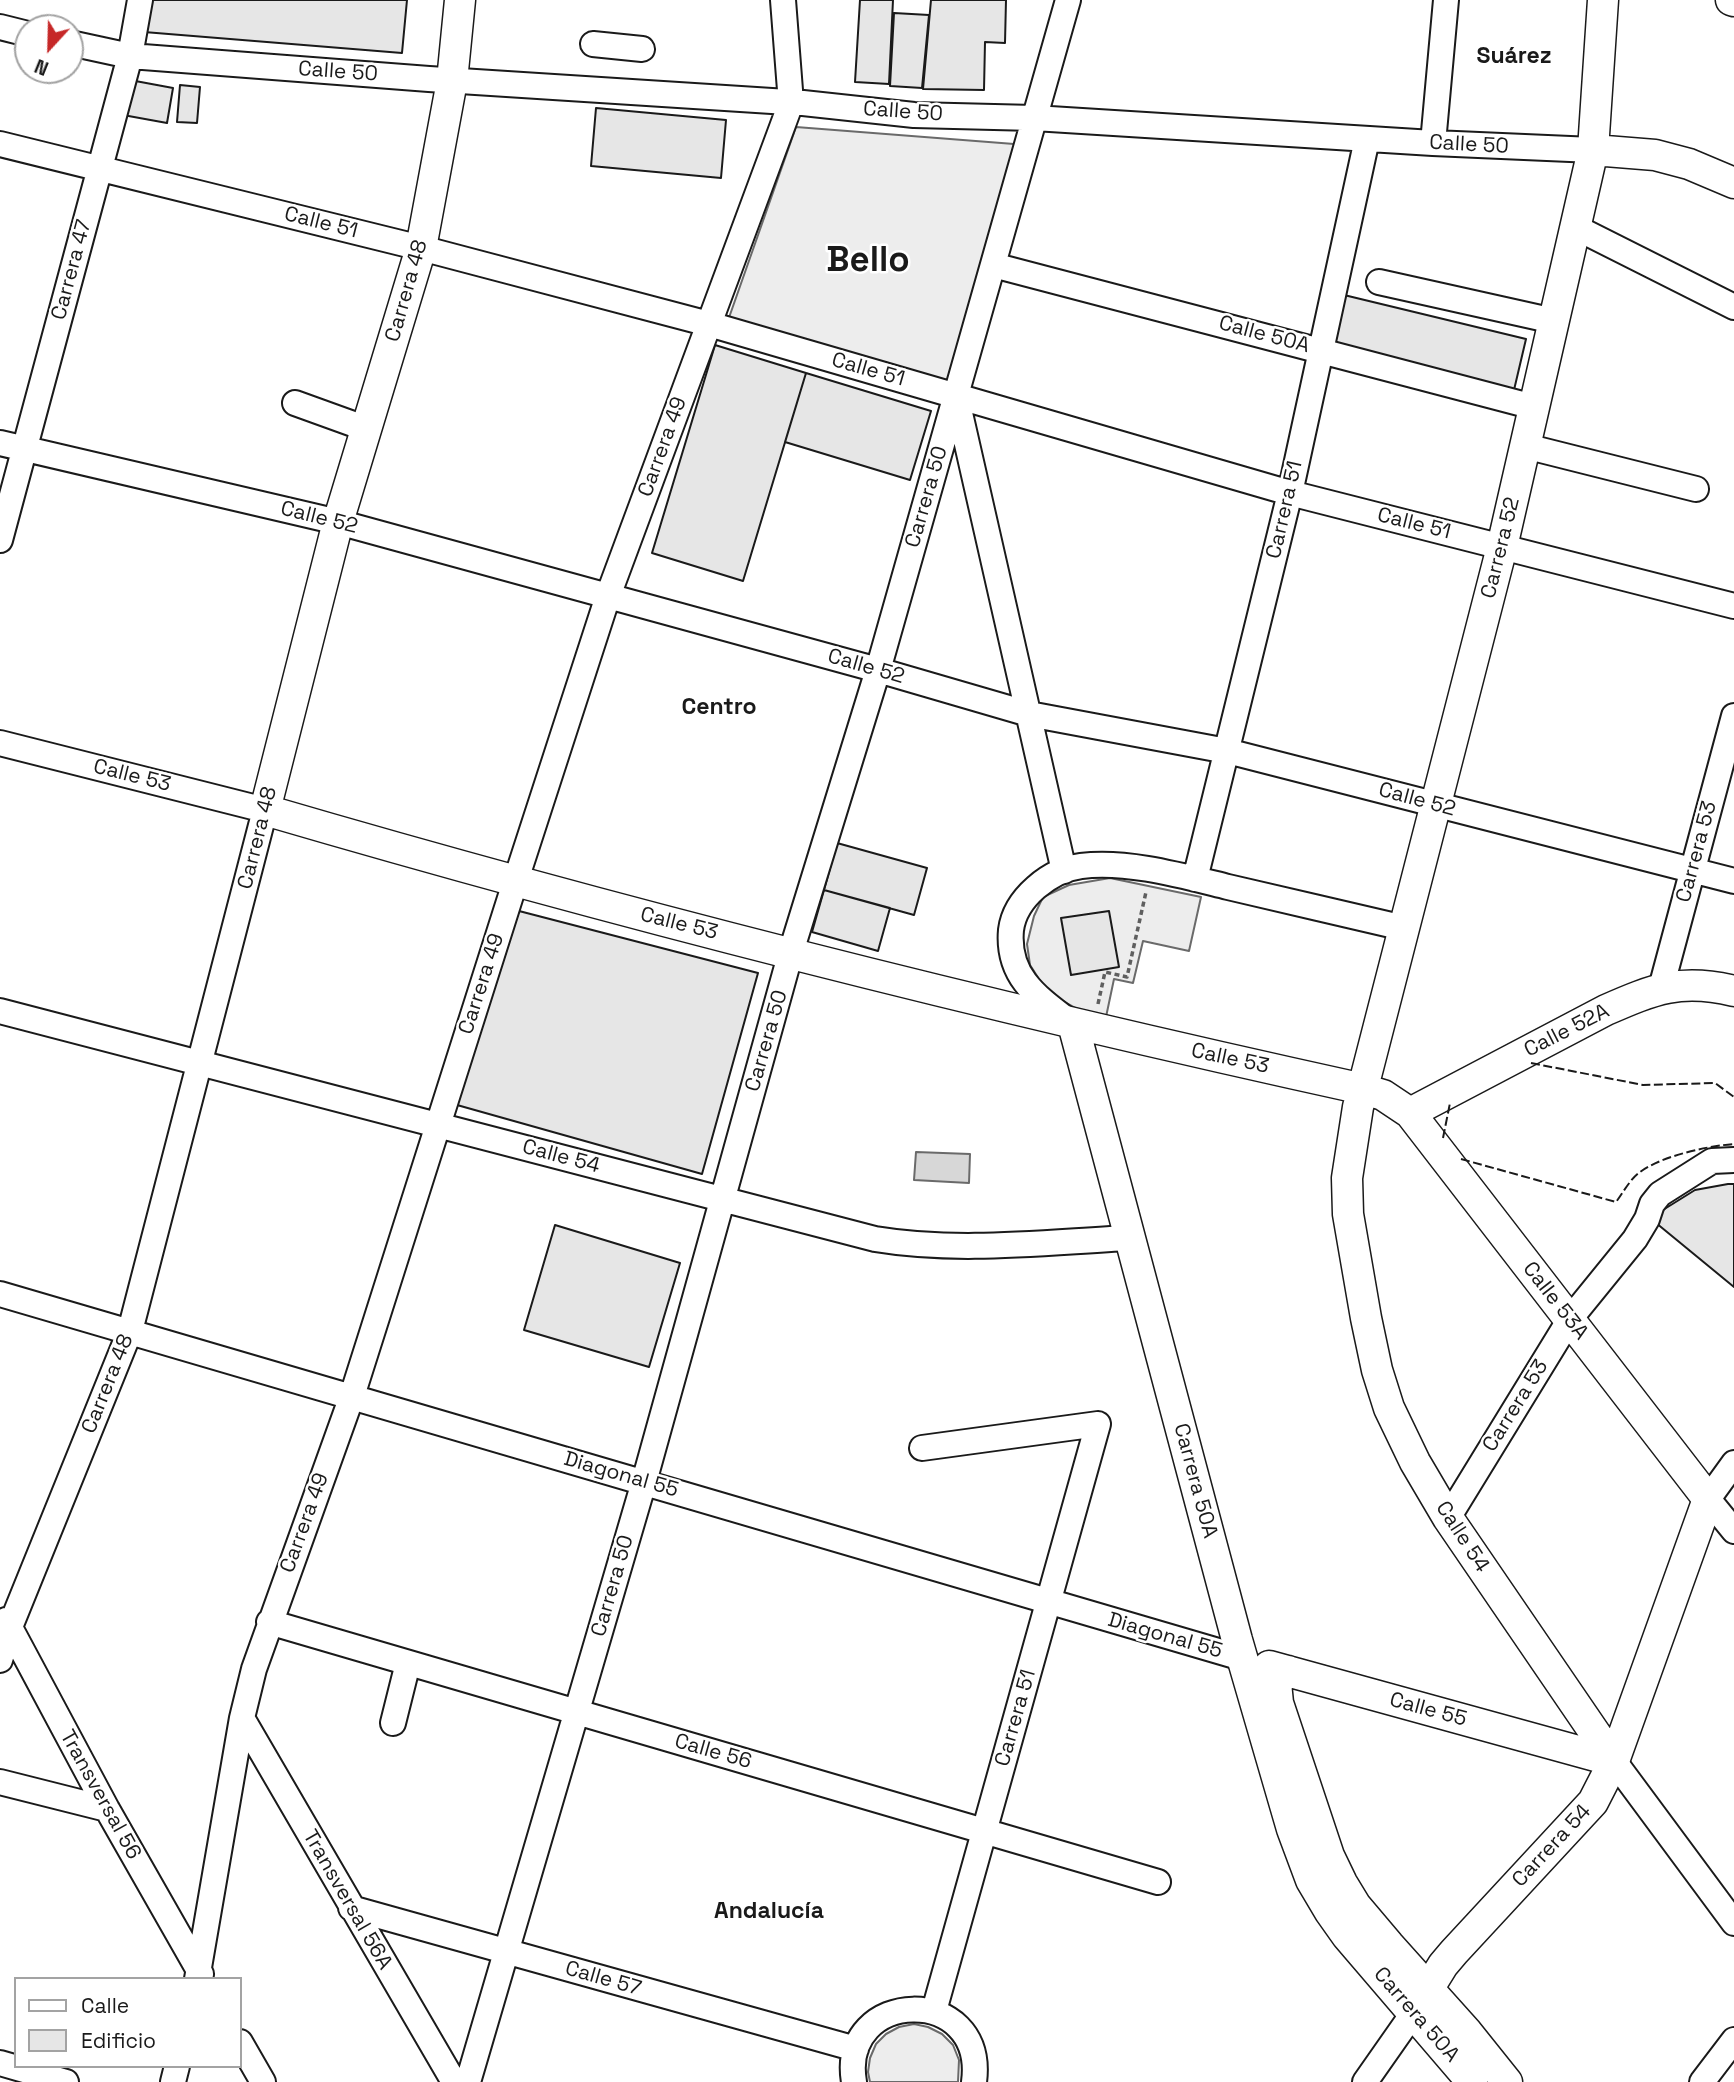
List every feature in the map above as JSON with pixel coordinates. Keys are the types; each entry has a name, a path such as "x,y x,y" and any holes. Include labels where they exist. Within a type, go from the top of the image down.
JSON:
{"main road":[{"name":"Carrera 48","path":"265,810 338,522 421,248 452,81 460,0"},
{"name":"Carrera 52","path":"1363,1089 1502,547 1593,150 1603,0"},
{"name":"Calle 50","path":"1593,150 1655,155 1689,164 1734,183"},
{"name":"Calle 53","path":"265,810 515,882 791,952 1085,1017 1363,1089"},
{"name":"Calle 52A","path":"1410,1113 1606,1010 1661,988 1690,984 1734,991"},
{"name":"Carrera 50A","path":"1085,1017 1130,1237 1242,1658 1295,1841 1311,1880 1347,1936 1421,2000 1507,2082"},
{"name":"Calle 53A","path":"1363,1089 1383,1096 1410,1113 1708,1499"},
{"name":"Calle 54","path":"1363,1089 1350,1149 1348,1214 1363,1305 1377,1370 1389,1408 1406,1445 1448,1518 1614,1761"},
{"name":"Carrera 54","path":"1421,2000 1454,1952 1593,1802 1614,1761 1708,1499"},
{"name":"Calle 55","path":"1242,1658 1614,1761"},
{"name":"Carrera 50A","path":"1288,1671 1276,1683 1278,1703 1329,1856 1356,1906 1421,2000 1472,2082"}],"street":[{"name":"Carrera 47","path":"0,540 11,446 100,168 130,56 140,0"},
{"name":"Carrera 49","path":"200,1976 250,1682 269,1622 352,1396 608,596 791,103 783,0"},
{"name":"Carrera 50","path":"468,2082 644,1482 791,952 878,670 1068,0"},
{"path":"1433,144 1446,0"},
{"path":"593,44 642,49"},
{"name":"Calle 50","path":"84,46 130,56 791,103 914,115 1034,118 1433,144 1593,150"},
{"name":"Carrera 51","path":"1195,879 1290,493 1367,139"},
{"name":"Calle 51","path":"0,144 421,248 709,324 1290,493 1734,606"},
{"path":"1576,227 1734,307"},
{"name":"Calle 50A","path":"993,265 1534,407"},
{"path":"1379,282 1554,321"},
{"path":"956,396 1064,871"},
{"path":"295,403 366,429"},
{"name":"Calle 52","path":"11,446 338,522 1029,714 1227,751 1734,881"},
{"path":"1525,446 1696,489"},
{"name":"Carrera 53","path":"1661,988 1692,870 1730,746 1734,716"},
{"name":"Calle 53","path":"0,743 265,810"},
{"name":"Carrera 48","path":"0,1660 5,1619 130,1331 265,810"},
{"path":"1085,1017 1035,996 1021,977 1010,946 1012,922 1021,903 1037,886 1064,871 1080,866 1118,866 1195,879 1404,928"},
{"name":"Calle 54","path":"0,1011 875,1239 909,1245 946,1247 1130,1237"},
{"name":"Carrera 53","path":"1448,1518 1570,1319 1636,1239 1652,1204 1660,1194 1712,1161 1734,1160"},
{"name":"Diagonal 55","path":"0,1294 1242,1658"},
{"name":"Carrera 51","path":"922,1448 1098,1424 934,2011"},
{"name":"Carrera 54","path":"1708,1499 1734,1463"},
{"name":"Calle 53A","path":"1708,1499 1734,1531"},
{"name":"Transversal 56","path":"5,1619 200,1976"},
{"name":"Calle 56","path":"269,1622 1158,1882"},
{"path":"393,1723 408,1663"},
{"name":"Transversal 56A","path":"242,1718 454,2082"},
{"name":"Calle 54","path":"1614,1761 1734,1923"},
{"path":"0,1782 107,1809"},
{"name":"Calle 57","path":"351,1908 856,2049"},
{"name":"Carrera 54","path":"1365,2082 1421,2000"},
{"path":"854,2082 852,2069 856,2049 865,2032 879,2019 897,2010 916,2008 934,2011 951,2021 964,2034 973,2050 976,2068 974,2082"},
{"path":"1702,2082 1734,2040"},
{"path":"242,2046 262,2082"},
{"path":"17,2068 66,2082"}],"path":[{"path":"1085,1017 1105,972 1127,977 1151,871"}],"shaded area":[{"path":"796,127 1027,145 956,396 725,329"},
{"path":"1110,878 1201,897 1189,951 1143,941 1133,983 1114,979 1106,1017 1077,1009 1048,993 1030,965 1027,944 1034,916 1043,897 1069,885"},
{"path":"916,1152 970,1154 969,1183 914,1180"},
{"path":"914,2024 942,2034 953,2045 959,2060 958,2082 870,2082 870,2058 876,2044 899,2027"}],"building":[{"path":"148,0 407,0 402,53 144,32"},
{"path":"860,0 893,0 889,84 855,82"},
{"path":"931,0 1006,0 1005,43 985,42 984,90 923,89"},
{"path":"894,13 929,15 922,88 890,86"},
{"path":"130,80 173,88 167,123 123,115"},
{"path":"180,85 200,87 197,123 177,122"},
{"path":"596,108 726,120 721,178 591,166"},
{"path":"1344,295 1526,339 1514,390 1332,346"},
{"path":"715,345 806,373 743,581 652,553"},
{"path":"806,373 931,411 910,480 785,442"},
{"path":"837,843 927,868 914,915 824,890"},
{"path":"824,890 890,908 878,951 812,932"},
{"path":"519,911 758,973 702,1174 457,1105"},
{"path":"1109,911 1119,967 1071,975 1061,918"},
{"path":"1734,1184 1734,1287 1650,1218 1695,1190"},
{"path":"555,1225 680,1263 649,1367 524,1330"}],"fence":[{"path":"1531,1063 1643,1085 1715,1083 1734,1097"},
{"path":"1443,1138 1450,1103"},
{"path":"1461,1159 1616,1202 1633,1178 1649,1166 1685,1153 1734,1144"}],"district":[{"name":"Suárez","path":"1514,57"},
{"name":"Bello","path":"868,262"},
{"name":"Centro","path":"719,708"},
{"name":"Andalucía","path":"769,1912"}]}
